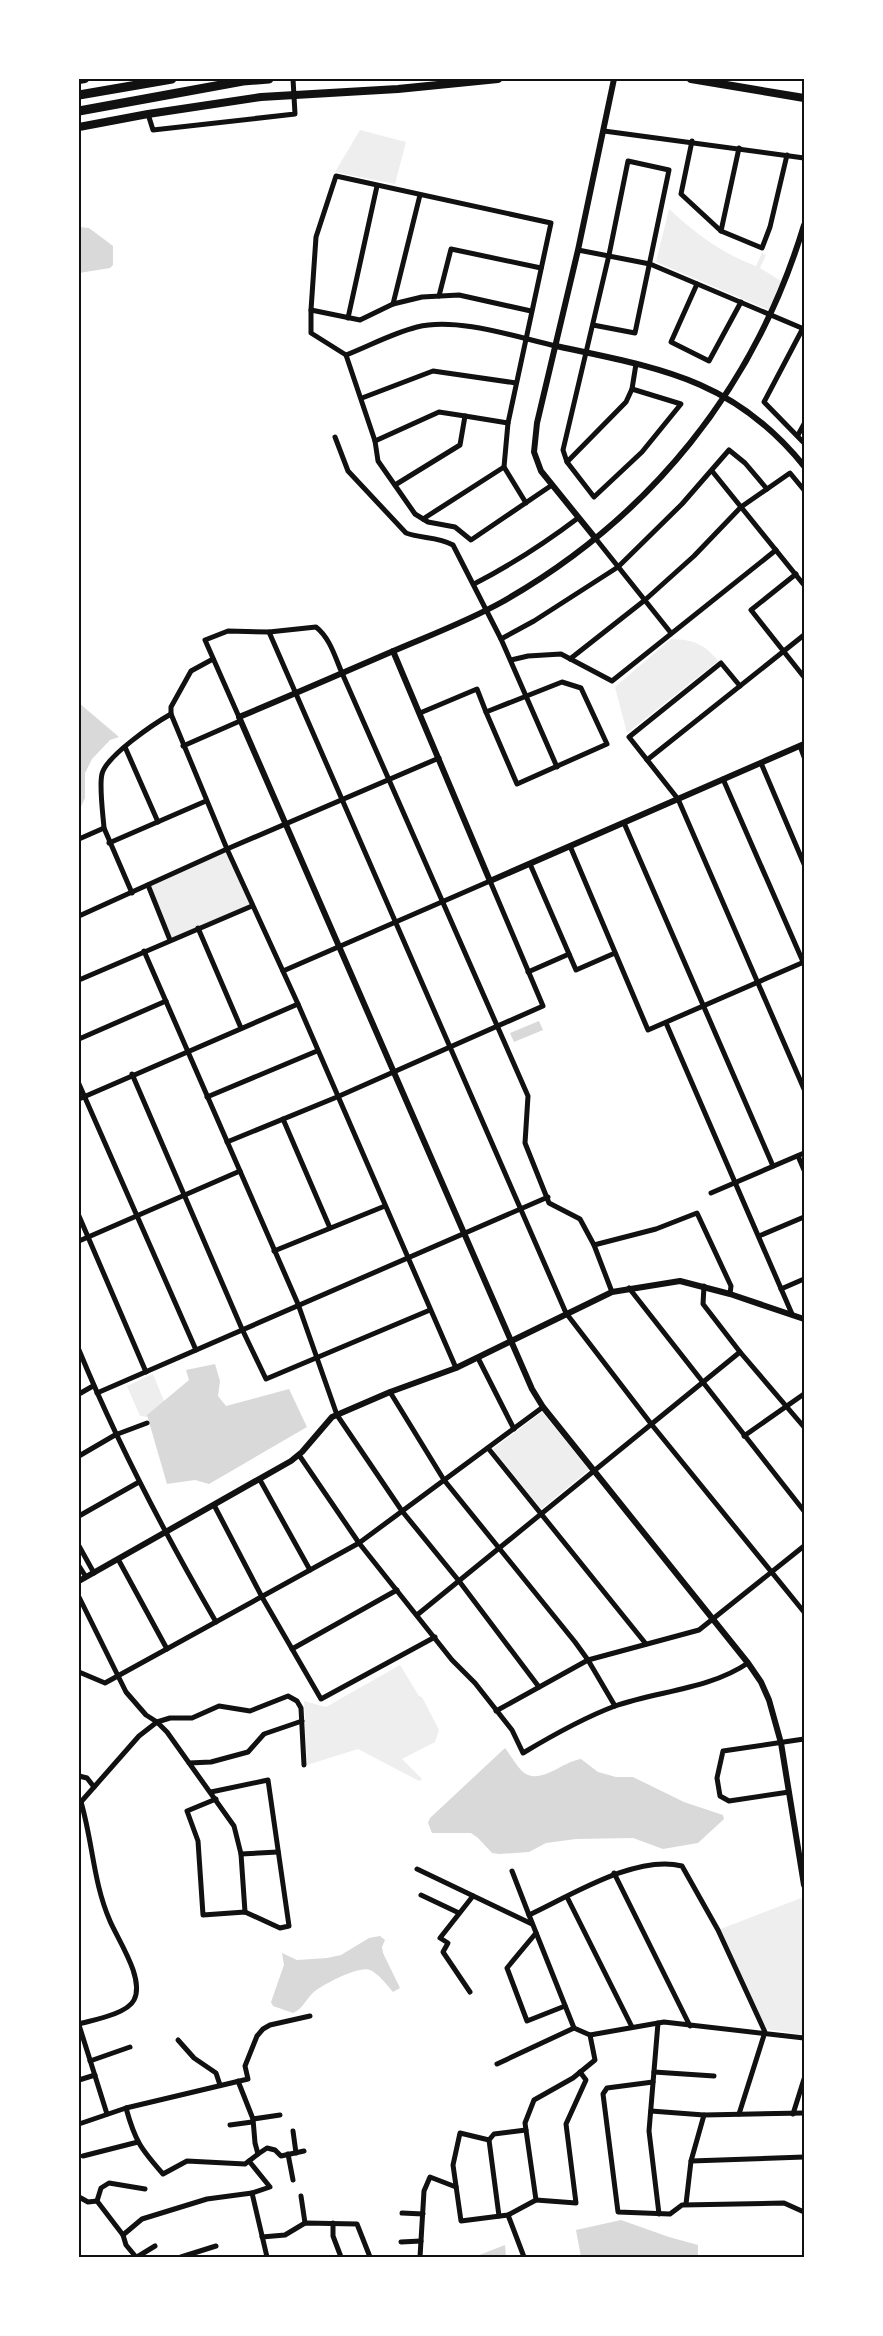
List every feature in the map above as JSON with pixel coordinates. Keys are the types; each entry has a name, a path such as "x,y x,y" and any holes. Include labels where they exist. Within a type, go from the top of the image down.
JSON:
{"highway":[{"path":"79,95 172,79"},
{"path":"79,111 243,81 269,79"}],"main road":[{"path":"79,80 85,79"},
{"path":"79,127 148,114 261,97 398,89 498,79"},
{"path":"691,79 804,98"}],"street":[{"path":"148,114 153,130 295,114 293,79"},
{"path":"614,79 578,250 537,423 534,452 541,471 552,486 671,633"},
{"path":"604,131 804,158"},
{"path":"692,142 681,194 721,231 762,248 770,227 787,155"},
{"path":"721,231 738,148"},
{"path":"593,325 635,333 669,170 628,161 609,255 563,450 567,462 594,497 642,452 682,404 632,390"},
{"path":"526,504 504,467 508,423 551,223 336,176 316,237 311,333 346,355 375,441 378,461 415,514 423,519 455,527 471,540 526,504 552,486"},
{"path":"348,318 377,186"},
{"path":"393,304 420,195"},
{"path":"183,746 296,693 487,609 534,583 596,539 631,508 678,459 725,396 771,316 787,277 804,225"},
{"path":"440,296 451,249 541,268"},
{"path":"578,250 650,264 771,316 804,328 764,402 804,443"},
{"path":"697,284 671,342 709,361 741,302"},
{"path":"311,310 360,320 393,304 459,294 531,311"},
{"path":"346,355 418,327 442,325 468,327 636,364 687,378 725,396 775,433 804,466"},
{"path":"567,462 626,402 632,390 636,364"},
{"path":"362,398 433,372 516,383"},
{"path":"375,441 439,412 508,423"},
{"path":"395,485 460,445 464,416"},
{"path":"798,435 804,424"},
{"path":"335,437 348,471 406,532 416,537 442,539 453,545 501,638 557,767"},
{"path":"501,638 534,622 618,567 650,537 712,471 729,450 745,463 767,489"},
{"path":"423,519 504,467"},
{"path":"712,471 804,585"},
{"path":"570,659 645,600 694,556 741,507 790,473 804,490"},
{"path":"474,584 536,549 578,518"},
{"path":"511,660 528,656 561,654 612,681 776,550"},
{"path":"796,574 752,610 804,677"},
{"path":"612,1292 594,1245 580,1219 549,1203 525,1143 528,1096 326,636 316,626 269,632 228,631 205,640 532,1389 543,1407 748,1662 766,1694 781,1743 804,1885"},
{"path":"269,632 566,1313 652,1425 804,1612"},
{"path":"647,760 804,636"},
{"path":"227,1142 337,1097 543,1006 394,651"},
{"path":"213,659 191,671 171,707 171,714 206,801 298,1004 456,1368"},
{"path":"740,686 721,663 629,737 678,799 804,1089"},
{"path":"420,713 477,689 486,712 517,784 607,744 581,688 562,682 486,712"},
{"path":"132,893 104,828 102,774 110,761 125,747 150,726 171,714"},
{"path":"283,971 802,745 804,757"},
{"path":"125,747 158,822"},
{"path":"79,916 227,849 439,758"},
{"path":"760,763 804,864"},
{"path":"570,846 648,1030 804,963 723,779"},
{"path":"109,843 206,801"},
{"path":"624,823 773,1166"},
{"path":"79,839 104,828"},
{"path":"530,864 576,970 615,953"},
{"path":"148,885 170,940"},
{"path":"79,980 252,906"},
{"path":"198,928 241,1028"},
{"path":"144,951 298,1304 337,1415 402,1511 459,1581 539,1687"},
{"path":"528,972 569,954"},
{"path":"79,1039 166,1001"},
{"path":"82,1098 132,1074 298,1004"},
{"path":"666,1023 792,1314"},
{"path":"208,1097 317,1051"},
{"path":"132,1074 242,1329 266,1379 430,1310"},
{"path":"79,1084 82,1098 196,1350"},
{"path":"283,1119 330,1228"},
{"path":"711,1193 804,1153"},
{"path":"798,1156 804,1170"},
{"path":"79,1241 240,1171"},
{"path":"96,1393 548,1197"},
{"path":"274,1251 385,1206"},
{"path":"594,1245 656,1229 697,1213 731,1286 730,1294"},
{"path":"79,1216 146,1372"},
{"path":"759,1236 804,1217"},
{"path":"79,1581 260,1480 299,1455 323,1427 337,1415 390,1392 456,1368 612,1292 680,1280 730,1294 804,1319"},
{"path":"781,1289 804,1280"},
{"path":"704,1286 703,1304 740,1352 804,1428"},
{"path":"629,1288 804,1511"},
{"path":"79,1350 96,1393 139,1482 165,1533 216,1622"},
{"path":"417,1615 740,1352"},
{"path":"478,1358 514,1429"},
{"path":"79,1394 93,1386"},
{"path":"390,1392 444,1480 588,1660 615,1706"},
{"path":"744,1436 804,1394"},
{"path":"79,1672 105,1683 359,1543 543,1407"},
{"path":"79,1456 116,1435 146,1424"},
{"path":"488,1448 646,1644"},
{"path":"299,1455 359,1543 452,1660 475,1682 512,1730 523,1753 567,1727 615,1706 731,1674 748,1662"},
{"path":"260,1480 310,1570"},
{"path":"79,1516 139,1482"},
{"path":"214,1506 262,1597 321,1699 435,1638"},
{"path":"79,1546 94,1573"},
{"path":"496,1711 588,1660 698,1630 804,1546"},
{"path":"118,1559 167,1649"},
{"path":"79,1566 86,1577"},
{"path":"292,1649 397,1590"},
{"path":"79,1597 126,1692 146,1715 167,1732 234,1826 241,1854 245,1912"},
{"path":"107,2114 90,2061 81,2041 79,2024 119,2012 130,2006 136,1996 136,1988 129,1960 110,1921 95,1878 90,1833 80,1803 139,1736 157,1722 170,1718 192,1718 219,1706 250,1711 288,1696 297,1701 301,1708 304,1765"},
{"path":"190,1762 211,1762 248,1752 264,1734 302,1721"},
{"path":"789,1792 729,1801 720,1796 717,1778 723,1751 804,1739"},
{"path":"79,1776 87,1778 94,1787"},
{"path":"211,1792 268,1780 288,1926 280,1928 245,1912 203,1915 198,1842 187,1811 216,1799"},
{"path":"241,1854 278,1852"},
{"path":"529,1915 614,1873 664,1864 682,1866 718,1930 765,2032 739,2114"},
{"path":"417,1869 532,1924"},
{"path":"512,1871 574,2028"},
{"path":"614,1873 690,2026"},
{"path":"421,1895 459,1913"},
{"path":"470,1992 443,1952 448,1943 440,1938 473,1896"},
{"path":"567,1897 632,2027"},
{"path":"536,1933 507,1968 527,2021 565,2006"},
{"path":"79,2124 126,2108 248,2079 245,2066 256,2036 270,2025 310,2016"},
{"path":"497,2064 574,2028 590,2034 664,2022 765,2032 804,2038"},
{"path":"658,2023 649,2131 659,2214"},
{"path":"536,2200 526,2123 534,2100 580,2072 595,2060 590,2034"},
{"path":"178,2040 194,2058 216,2073 220,2085"},
{"path":"90,2061 130,2047"},
{"path":"489,2140 460,2133 453,2165 461,2221 508,2215 536,2200 576,2203 566,2124 586,2080 580,2072"},
{"path":"654,2072 714,2076"},
{"path":"79,2080 94,2074"},
{"path":"793,2114 804,2079"},
{"path":"238,2081 253,2120 258,2154"},
{"path":"653,2082 607,2088 603,2094 618,2212 670,2214 682,2204 784,2203 804,2212"},
{"path":"126,2108 134,2136 163,2174 188,2161 245,2164 267,2148 275,2150 281,2156 304,2151"},
{"path":"650,2111 704,2115 804,2113"},
{"path":"230,2125 280,2115"},
{"path":"686,2204 691,2161 704,2115"},
{"path":"499,2216 489,2140 494,2134 526,2130"},
{"path":"293,2131 296,2153"},
{"path":"83,2156 138,2142"},
{"path":"288,2154 293,2180"},
{"path":"691,2161 804,2157"},
{"path":"123,2235 142,2219 207,2199 252,2193 270,2187 250,2161"},
{"path":"420,2257 424,2191 430,2176 456,2187"},
{"path":"97,2201 101,2188 109,2183 145,2189"},
{"path":"252,2193 267,2257"},
{"path":"301,2196 305,2223"},
{"path":"79,2197 88,2202 97,2201"},
{"path":"97,2201 123,2235 126,2245 136,2257 155,2246"},
{"path":"402,2213 422,2214"},
{"path":"508,2215 524,2257"},
{"path":"262,2237 286,2235 305,2223 357,2224 370,2257"},
{"path":"333,2223 333,2236 341,2257"},
{"path":"401,2242 421,2241"},
{"path":"181,2257 216,2246"}],"shaded area":[{"path":"360,130 406,142 395,184 335,172"},
{"path":"669,209 710,242 743,261 756,266 762,253 766,255 760,268 781,281 769,310 656,262"},
{"path":"79,227 89,228 113,246 113,265 110,268 79,273"},
{"path":"671,639 686,640 703,646 718,661 627,733 615,687"},
{"path":"79,703 119,737 110,740 92,759 85,773 85,798 79,811"},
{"path":"228,851 252,906 172,938 150,887"},
{"path":"539,1021 543,1030 514,1042 510,1033"},
{"path":"215,1364 220,1381 218,1396 226,1406 289,1389 307,1427 209,1484 195,1480 167,1484 147,1415 189,1380 186,1370"},
{"path":"153,1374 164,1401 148,1417 140,1416 127,1386"},
{"path":"542,1412 589,1470 541,1509 493,1449"},
{"path":"400,1665 419,1696 422,1697 439,1730 435,1742 402,1759 422,1779 419,1781 358,1749 307,1765 304,1701 326,1707"},
{"path":"505,1748 520,1769 529,1775 543,1775 581,1759 598,1772 616,1777 633,1777 684,1802 723,1815 724,1819 698,1843 663,1849 633,1838 576,1839 546,1843 529,1852 499,1854 492,1853 471,1833 432,1833 428,1823 430,1818"},
{"path":"801,1898 804,1907 804,2035 767,2029 718,1930"},
{"path":"380,1936 385,1940 382,1947 383,1953 400,1988 393,1992 377,1974 365,1969 342,1976 320,1988 293,2013 273,2006 271,2002 284,1965 282,1953 297,1960 327,1958 341,1955 369,1938"},
{"path":"621,2220 698,2245 698,2257 581,2257 576,2230"},
{"path":"505,2245 506,2257 474,2257"}]}
